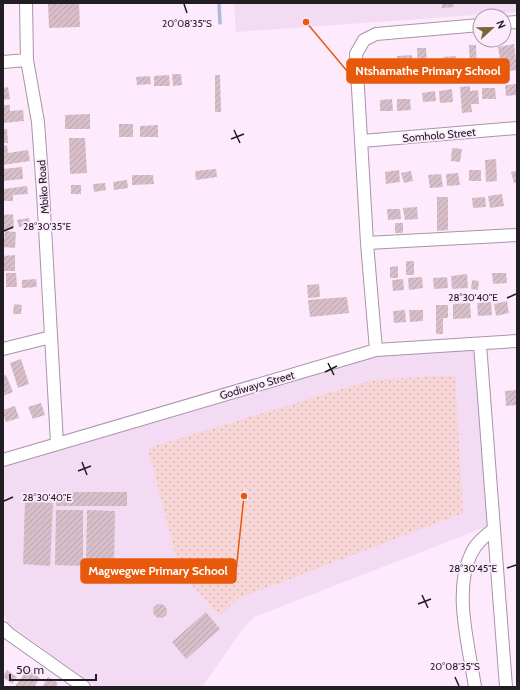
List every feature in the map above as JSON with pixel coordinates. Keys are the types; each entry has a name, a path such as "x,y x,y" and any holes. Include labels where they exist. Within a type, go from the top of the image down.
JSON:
{"street":[{"name":"Mbiko Road","path":"26,3 27,60 38,122 57,443"},
{"path":"376,350 367,243 356,54 364,40 376,34 472,26"},
{"path":"3,62 27,60"},
{"name":"Somholo Street","path":"362,141 517,128"},
{"path":"367,243 517,235"},
{"path":"3,349 51,338"},
{"name":"Godiwayo Street","path":"3,460 376,350 517,341"},
{"path":"480,344 506,687"},
{"path":"475,687 463,600 465,570 472,553 480,540 494,529"},
{"path":"3,628 9,634 84,687"}],"shaded area":[{"path":"234,3 517,3 517,12 512,12 512,8 472,8 472,15 236,32"},
{"path":"476,349 488,526 254,617 242,630 202,687 96,687 7,623 3,610 3,467 378,356"},
{"path":"455,375 463,513 237,599 219,616 179,570 148,448 372,380"}],"building":[{"path":"48,3 79,3 80,27 49,28"},
{"path":"442,3 453,3 454,7 442,8"},
{"path":"512,44 514,44 517,70 502,72 498,48 512,48"},
{"path":"469,45 472,45 472,48 476,48 477,71 470,72"},
{"path":"417,48 426,48 427,64 433,64 433,75 418,76"},
{"path":"412,55 414,80 399,81 397,56"},
{"path":"456,56 457,79 444,79 443,76 437,76 437,64 443,64 443,57"},
{"path":"172,74 181,74 182,85 173,86"},
{"path":"169,75 170,86 154,86 154,76"},
{"path":"215,75 220,75 221,112 215,112"},
{"path":"150,76 151,84 137,85 136,77"},
{"path":"517,84 517,95 506,96 505,85"},
{"path":"470,86 470,91 478,90 479,104 471,104 472,112 462,113 460,87"},
{"path":"8,87 10,99 3,100 3,88"},
{"path":"482,88 495,88 496,99 482,99"},
{"path":"452,89 453,102 440,103 439,91"},
{"path":"435,91 436,101 423,102 422,93"},
{"path":"392,99 393,111 380,111 380,100"},
{"path":"397,99 410,99 411,110 397,111"},
{"path":"3,105 10,105 10,111 23,110 24,121 3,123"},
{"path":"90,114 90,129 65,129 65,115"},
{"path":"119,124 133,124 133,137 119,137"},
{"path":"158,125 158,137 140,137 140,126"},
{"path":"3,129 7,129 8,143 3,143"},
{"path":"69,138 85,138 87,173 70,174"},
{"path":"7,145 8,153 28,150 30,161 3,165 3,146"},
{"path":"452,148 462,149 460,162 451,161"},
{"path":"496,159 497,181 486,182 485,160"},
{"path":"22,167 23,179 3,181 3,169"},
{"path":"216,169 217,177 196,180 195,171"},
{"path":"399,170 400,182 386,184 385,172"},
{"path":"469,170 481,170 481,181 469,181"},
{"path":"411,171 413,181 404,183 401,173"},
{"path":"517,171 517,182 514,183 511,172"},
{"path":"458,173 460,185 447,186 446,174"},
{"path":"441,174 443,187 430,188 428,175"},
{"path":"132,175 153,175 154,184 132,185"},
{"path":"127,180 128,188 114,190 113,182"},
{"path":"105,183 106,190 94,192 93,184"},
{"path":"71,185 81,185 81,194 71,194"},
{"path":"27,186 28,194 13,195 13,201 3,201 3,189"},
{"path":"502,194 504,206 490,208 488,196"},
{"path":"437,197 448,197 448,230 437,231"},
{"path":"485,197 486,207 473,208 472,198"},
{"path":"417,207 418,219 405,220 403,208"},
{"path":"387,209 400,209 401,219 388,220"},
{"path":"13,214 14,229 3,230 3,215"},
{"path":"29,218 30,225 19,227 17,220"},
{"path":"395,223 403,223 403,233 395,233"},
{"path":"5,231 16,232 15,248 3,247"},
{"path":"15,255 15,271 3,271 3,256"},
{"path":"406,261 414,261 414,275 406,275"},
{"path":"398,266 398,278 390,278 390,267"},
{"path":"6,273 16,273 17,287 6,287"},
{"path":"492,273 506,273 507,283 493,284"},
{"path":"467,274 468,288 452,289 451,276"},
{"path":"422,277 423,288 409,290 408,278"},
{"path":"447,277 448,288 434,289 433,278"},
{"path":"36,279 37,287 22,288 22,280"},
{"path":"403,279 404,290 393,291 392,280"},
{"path":"472,280 479,281 478,290 471,289"},
{"path":"319,284 320,297 308,298 307,285"},
{"path":"347,297 349,313 310,317 308,300"},
{"path":"507,301 509,313 496,316 494,304"},
{"path":"491,302 492,315 478,316 477,303"},
{"path":"470,303 471,318 453,319 453,304"},
{"path":"14,304 22,305 21,314 13,314"},
{"path":"436,305 448,305 448,318 443,318 443,334 436,334"},
{"path":"405,310 406,322 394,323 393,311"},
{"path":"409,310 423,310 423,321 410,322"},
{"path":"21,359 29,384 18,388 10,363"},
{"path":"6,375 13,392 3,396 3,376"},
{"path":"517,390 517,405 506,406 505,391"},
{"path":"41,403 45,415 33,419 28,407"},
{"path":"15,406 19,418 6,422 3,410"},
{"path":"56,492 127,492 127,506 56,506"},
{"path":"25,501 53,503 50,566 23,564"},
{"path":"56,510 83,510 83,566 55,565"},
{"path":"87,510 115,511 114,567 86,567"},
{"path":"157,604 163,604 167,608 167,614 163,618 157,618 153,614 153,608"},
{"path":"206,612 220,629 186,659 172,642"},
{"path":"27,669 40,678 34,687 15,687"},
{"path":"7,670 17,677 12,684 3,677"},
{"path":"48,677 58,683 56,687 42,687"}],"waterway":[{"path":"219,3 220,23"}],"place":[{"name":"Ntshamathe Primary School","path":"306,22"},
{"name":"Magwegwe Primary School","path":"244,496"}]}
